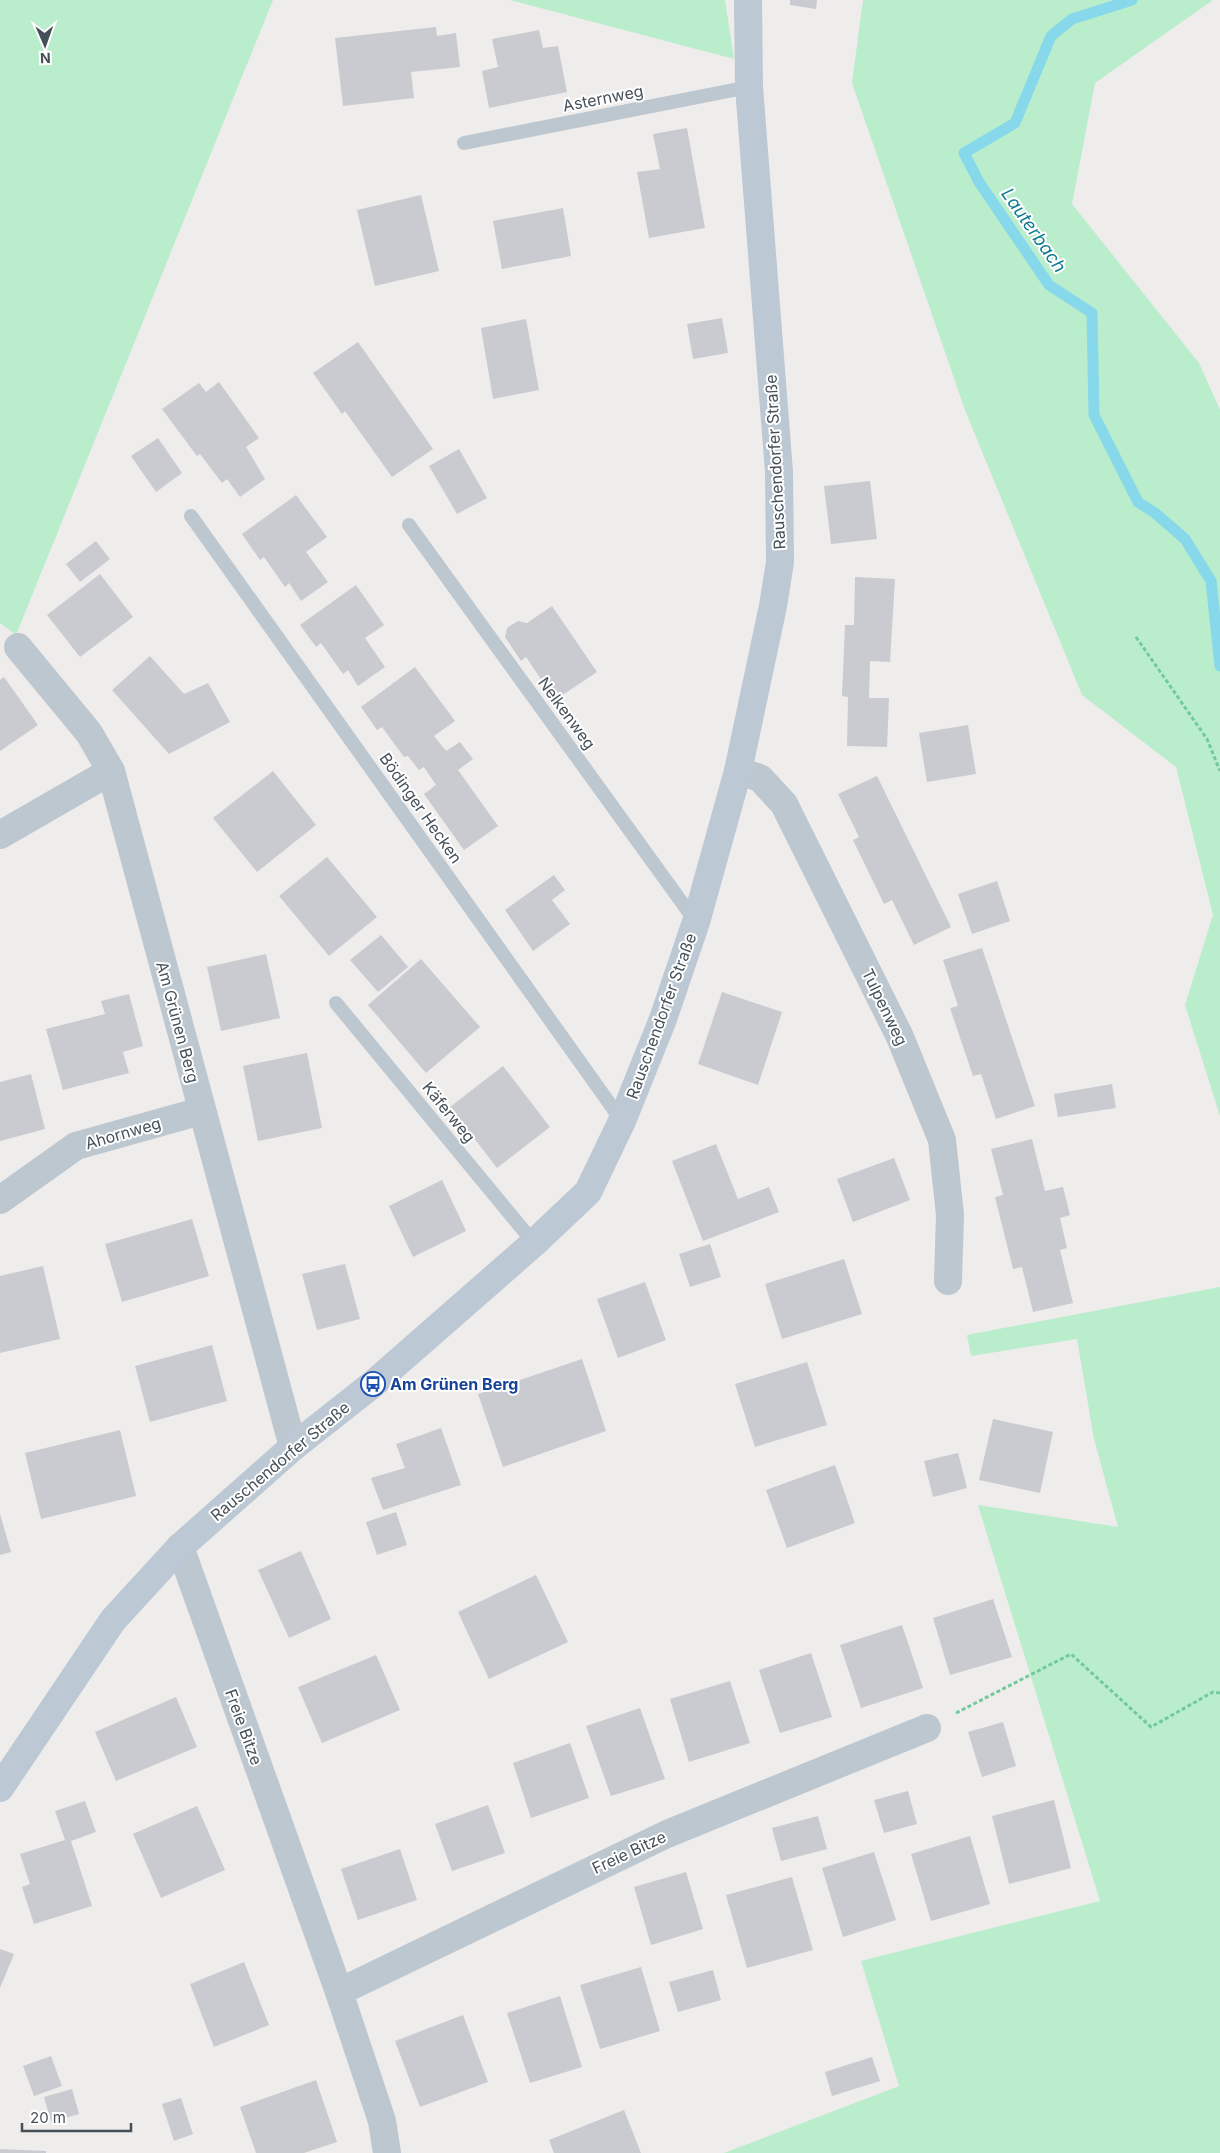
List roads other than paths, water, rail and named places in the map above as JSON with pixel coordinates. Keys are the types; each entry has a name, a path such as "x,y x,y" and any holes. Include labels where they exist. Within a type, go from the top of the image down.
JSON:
{"street":[{"name":"Rauschendorfer Straße","path":"0,1788 113,1620 180,1547 293,1447 373,1384 534,1243 588,1192 622,1121 663,1019 696,922 738,771 773,606 780,562 779,472 750,87 748,0"},
{"name":"Am Grünen Berg","path":"18,647 89,733 111,771 293,1447"},
{"path":"0,835 111,771"},
{"name":"Tulpenweg","path":"738,771 760,778 784,804 900,1037 942,1140 950,1215 948,1281"},
{"name":"Ahornweg","path":"0,1200 76,1146 201,1111"},
{"name":"Freie Bitze","path":"180,1547 339,1992 382,2121 387,2153"},
{"name":"Freie Bitze","path":"339,1992 667,1834 927,1728"}],"lane":[{"name":"Asternweg","path":"464,143 750,87"},
{"name":"Bödinger Hecken","path":"191,516 622,1121"},
{"name":"Nelkenweg","path":"409,525 696,922"},
{"name":"Käferweg","path":"336,1004 534,1243"}],"waterway":[{"name":"Lauterbach","path":"1132,0 1072,19 1051,36 1015,123 964,153 979,182 1049,285 1092,313 1094,415 1138,502 1155,513 1185,539 1211,581 1220,666"}],"place":[{"name":"Am Grünen Berg","path":"373,1384"}]}
